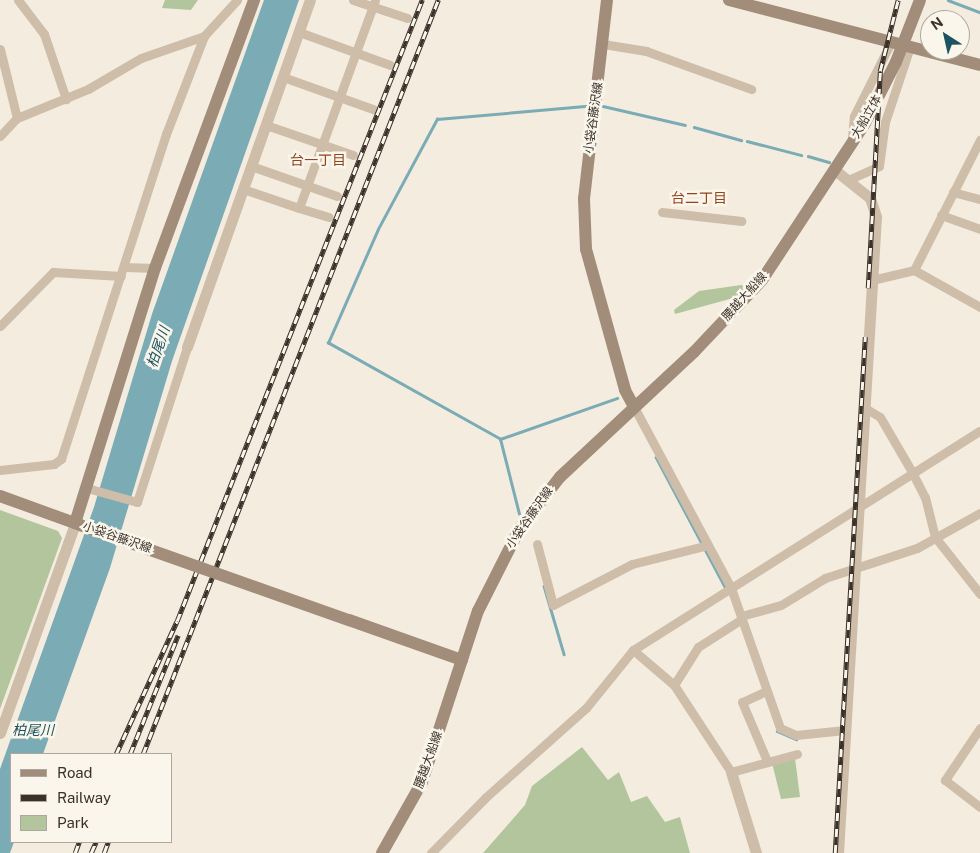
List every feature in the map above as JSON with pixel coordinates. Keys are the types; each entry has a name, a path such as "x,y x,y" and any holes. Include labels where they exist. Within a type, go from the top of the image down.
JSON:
{"main road":[{"name":"小袋谷藤沢線","path":"77,524 90,488 154,268 254,0"},
{"name":"小袋谷藤沢線","path":"0,496 462,660 493,575 520,528 560,477 634,407 625,390 586,249 584,199 607,0"},
{"path":"729,0 980,65"},
{"name":"大船立体","path":"836,171 896,62 920,0"},
{"name":"腰越大船線","path":"634,407 752,292 836,171"},
{"name":"腰越大船線","path":"382,853 422,782 462,660"}],"street":[{"path":"18,0 44,34 66,99"},
{"path":"0,470 54,464 61,459 166,134 204,36 237,0"},
{"path":"90,488 137,502 187,347 310,0"},
{"path":"352,0 373,3 407,18"},
{"path":"299,208 373,3"},
{"path":"299,32 390,65"},
{"path":"2,130 17,118 66,99 141,58 204,36"},
{"path":"850,148 854,116 891,42"},
{"path":"603,44 646,52 751,89"},
{"path":"848,180 878,166 885,122 910,47"},
{"path":"0,49 17,118"},
{"path":"282,77 373,109"},
{"path":"266,125 353,156"},
{"path":"914,270 980,140"},
{"path":"251,166 337,196"},
{"path":"836,171 870,198 876,211 838,853"},
{"path":"243,189 329,217"},
{"path":"953,192 980,199"},
{"path":"662,212 741,221"},
{"path":"941,214 980,229"},
{"path":"0,326 53,272 122,272 154,268"},
{"path":"872,280 914,270 980,307"},
{"path":"634,407 731,588 766,691 786,733 846,730"},
{"path":"865,408 880,417 912,472 925,497 935,538 980,594"},
{"path":"431,853 486,796 586,708 633,650 859,504 980,431"},
{"path":"674,685 698,647 742,617 781,605 825,578 855,570 935,538 980,513"},
{"path":"0,733 77,524"},
{"path":"537,544 553,605 632,564 708,545"},
{"path":"968,580 980,584"},
{"path":"633,650 674,685 731,772 756,853"},
{"path":"766,691 742,702 767,761"},
{"path":"980,728 945,780 980,807"},
{"path":"731,772 797,754"}],"green space":[{"path":"165,0 198,0 191,10 162,8"},
{"path":"748,284 737,297 675,314 674,310 699,291"},
{"path":"0,510 58,531 62,538 0,709"},
{"path":"582,747 608,780 619,772 631,802 647,796 665,822 680,817 690,853 483,853 525,805 532,786"},
{"path":"795,758 800,797 781,799 772,763"}],"water":[{"name":"柏尾川","path":"264,0 299,0 172,361 110,568 43,753 10,753 10,843 14,843 10,853 0,853 0,769 94,507 152,314"}],"waterway":[{"path":"948,0 980,12"},
{"path":"519,514 500,439 328,343 378,229 437,119 587,106"},
{"path":"603,106 685,125"},
{"path":"694,127 741,140"},
{"path":"747,141 801,155"},
{"path":"808,156 829,162"},
{"path":"500,439 617,398"},
{"path":"656,457 725,587"},
{"path":"544,586 564,654"},
{"path":"777,731 796,739"}],"railway":[{"path":"116,753 177,621 422,0"},
{"path":"143,753 438,0"},
{"path":"868,288 880,71 898,0"},
{"path":"835,853 865,337"},
{"path":"130,753 178,635"},
{"path":"75,853 79,843"},
{"path":"91,853 96,843"},
{"path":"104,853 108,843"}],"district":[{"name":"台一丁目","path":"318,160"},
{"name":"台二丁目","path":"699,198"}]}
